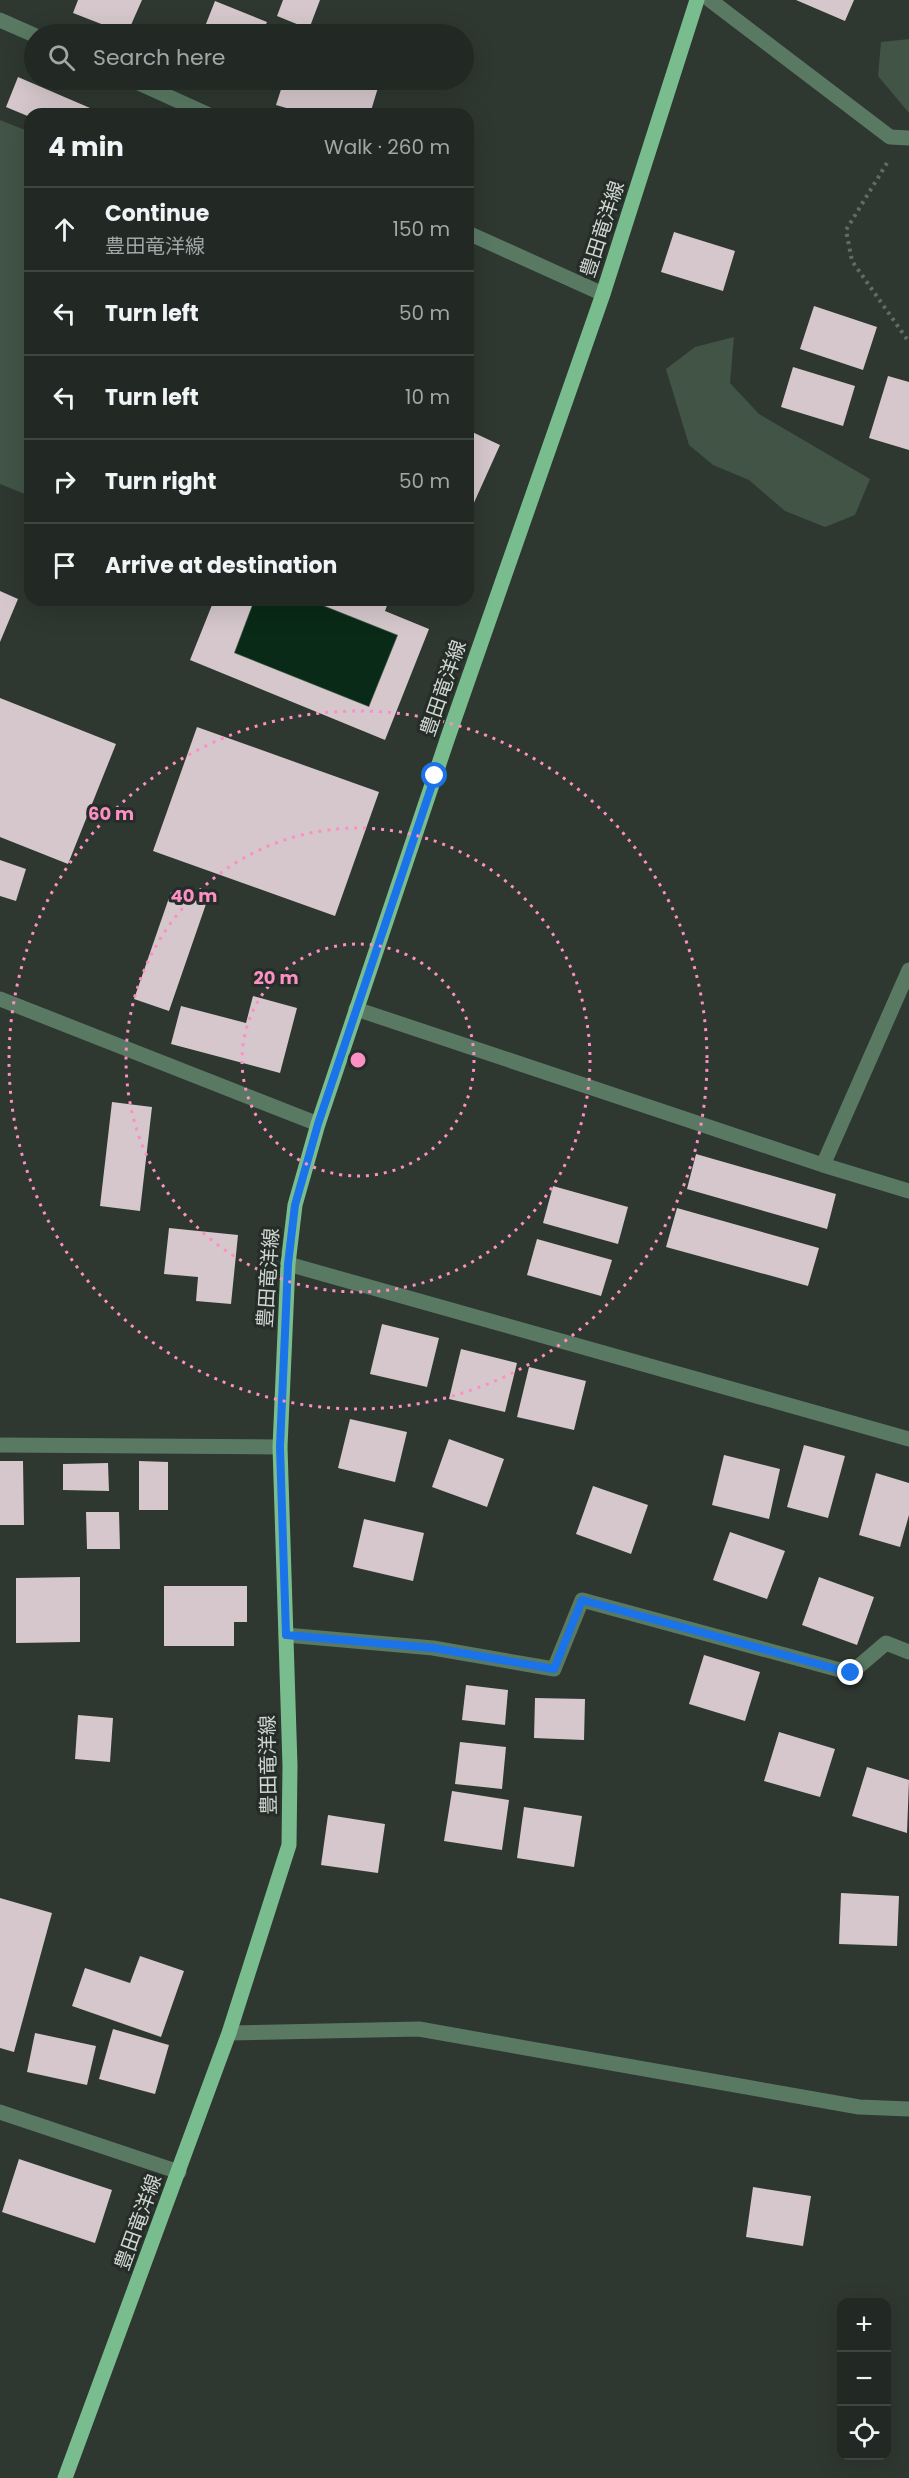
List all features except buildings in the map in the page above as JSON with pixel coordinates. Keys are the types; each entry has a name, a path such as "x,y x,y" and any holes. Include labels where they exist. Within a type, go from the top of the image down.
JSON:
{"main road":[{"name":"豊田竜洋線","path":"65,2478 229,2033 289,1845 290,1766 280,1447 288,1264 295,1205 318,1124 356,1009 448,737 603,294 697,0"}],"street":[{"path":"710,0 890,137 906,138"},
{"path":"0,20 24,31"},
{"path":"154,90 194,108"},
{"path":"474,236 603,294"},
{"path":"823,1164 909,970"},
{"path":"0,999 318,1124"},
{"path":"356,1009 909,1191"},
{"path":"288,1264 909,1439"},
{"path":"0,1445 280,1447"},
{"path":"286,1635 433,1648 554,1669 582,1600 851,1673 886,1643 909,1652"},
{"path":"229,2033 418,2029 859,2107 909,2109"},
{"path":"0,2112 179,2172"}],"path":[{"path":"906,138 846,230 852,261 909,342"}],"shaded area":[{"path":"909,39 909,113 878,76 881,42"},
{"path":"0,120 24,130 24,494 0,484"},
{"path":"734,337 730,383 759,414 870,479 855,515 825,527 785,511 749,480 713,465 689,445 666,369 695,347"},
{"path":"252,606 325,606 398,635 369,707 234,653"}],"route":[{"path":"435,776 318,1124 295,1205 288,1264 280,1447 286,1635 433,1648 554,1669 582,1600 851,1673"}]}
